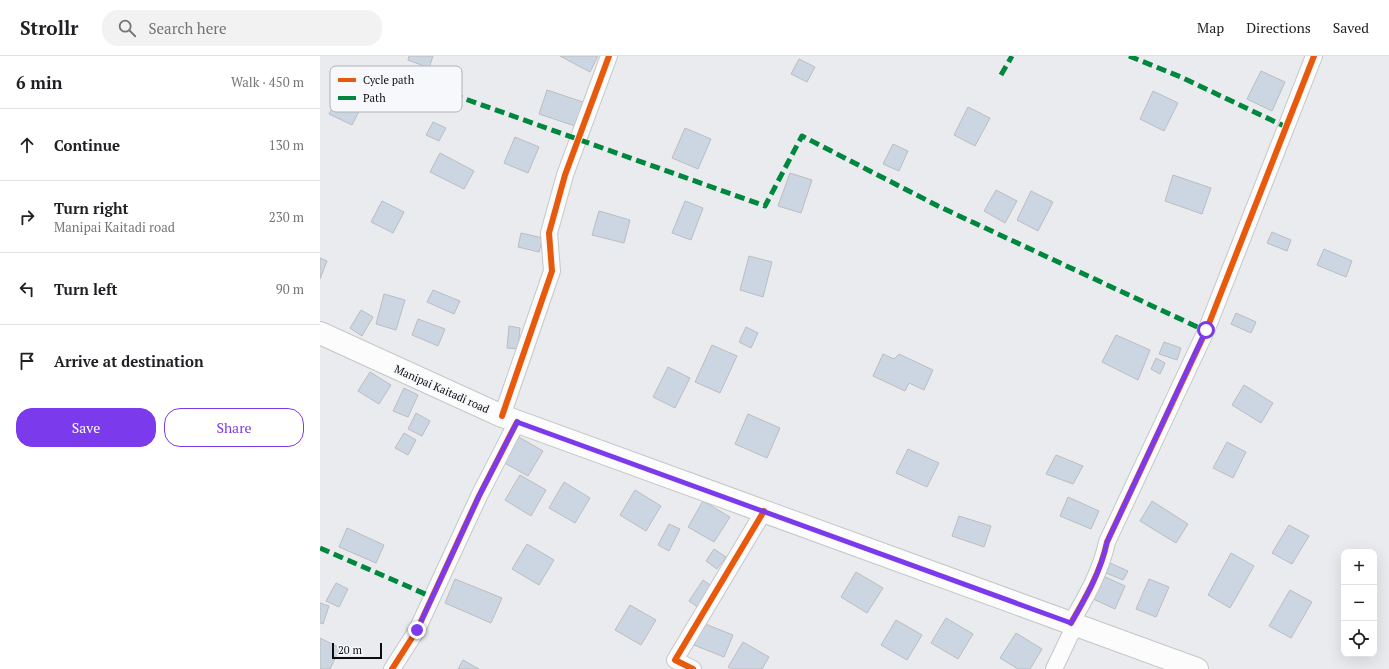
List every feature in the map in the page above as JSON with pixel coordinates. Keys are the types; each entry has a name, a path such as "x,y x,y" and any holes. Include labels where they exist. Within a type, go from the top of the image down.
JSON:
{"main road":[{"name":"Manipai Kaitadi road","path":"320,334 510,419 1197,669"}],"street":[{"path":"392,669 417,630 479,496 510,419 552,271 549,233 565,175 610,56"},
{"path":"1054,669 1073,624 1104,560 1107,542 1206,330 1314,56"},
{"path":"693,669 675,660 764,511"}],"building":[{"path":"409,56 433,56 430,66 424,66 408,60"},
{"path":"560,56 598,56 590,72"},
{"path":"799,59 815,67 807,82 791,74"},
{"path":"1261,71 1285,82 1272,111 1247,99"},
{"path":"547,90 586,103 578,127 539,114"},
{"path":"1153,91 1178,103 1164,131 1140,119"},
{"path":"968,107 990,118 975,146 954,135"},
{"path":"330,112 358,112 352,125 329,114"},
{"path":"433,122 446,128 439,141 426,135"},
{"path":"685,128 711,139 698,169 672,158"},
{"path":"515,137 539,147 528,173 504,163"},
{"path":"893,144 908,151 899,171 883,164"},
{"path":"440,153 474,171 464,189 430,172"},
{"path":"790,173 812,180 801,213 778,206"},
{"path":"1173,175 1211,188 1202,214 1165,201"},
{"path":"996,190 1017,201 1005,223 984,211"},
{"path":"1031,191 1053,202 1038,231 1017,220"},
{"path":"382,201 404,212 393,233 371,222"},
{"path":"685,201 703,208 691,240 672,233"},
{"path":"599,211 630,220 624,243 592,235"},
{"path":"1272,232 1291,240 1287,251 1267,243"},
{"path":"521,233 543,238 539,252 518,247"},
{"path":"1324,249 1352,261 1346,277 1317,265"},
{"path":"749,256 772,262 763,297 740,290"},
{"path":"320,258 327,261 320,279"},
{"path":"433,290 460,301 454,314 427,302"},
{"path":"384,294 405,300 396,330 376,324"},
{"path":"361,310 373,317 362,336 350,328"},
{"path":"1236,313 1256,322 1251,333 1231,324"},
{"path":"418,319 445,329 438,346 412,335"},
{"path":"509,326 520,328 518,349 507,348"},
{"path":"746,327 758,333 751,348 739,342"},
{"path":"1116,335 1150,350 1138,380 1102,362"},
{"path":"1164,342 1181,348 1177,360 1159,354"},
{"path":"712,345 737,356 720,393 695,382"},
{"path":"883,354 894,359 899,354 933,370 924,390 909,383 905,391 873,376"},
{"path":"1156,358 1165,363 1160,374 1151,369"},
{"path":"668,367 690,378 675,408 653,397"},
{"path":"370,372 391,385 379,404 358,391"},
{"path":"1244,385 1273,403 1261,423 1232,405"},
{"path":"404,388 418,395 408,417 393,411"},
{"path":"416,413 430,421 422,436 408,429"},
{"path":"748,414 780,428 767,458 735,444"},
{"path":"404,433 416,440 408,455 395,448"},
{"path":"517,436 543,451 528,476 501,461"},
{"path":"1227,442 1246,452 1233,478 1213,468"},
{"path":"908,449 939,463 927,487 896,473"},
{"path":"1056,455 1083,466 1073,484 1046,474"},
{"path":"520,475 546,490 531,516 505,500"},
{"path":"564,482 590,498 575,523 549,508"},
{"path":"635,490 661,506 646,531 620,515"},
{"path":"1068,497 1099,511 1091,529 1060,516"},
{"path":"703,501 730,517 714,542 688,527"},
{"path":"1152,501 1188,524 1176,543 1140,521"},
{"path":"959,516 991,526 984,547 952,536"},
{"path":"669,524 680,529 669,551 658,545"},
{"path":"1289,525 1309,536 1292,564 1272,553"},
{"path":"347,528 384,545 376,563 339,547"},
{"path":"527,544 554,560 539,585 512,569"},
{"path":"714,549 726,557 717,569 706,561"},
{"path":"1231,553 1254,566 1230,608 1208,595"},
{"path":"1110,563 1128,571 1123,580 1106,573"},
{"path":"856,572 883,588 867,613 841,597"},
{"path":"1101,575 1125,586 1115,609 1091,598"},
{"path":"455,579 502,598 491,623 445,603"},
{"path":"1149,579 1169,587 1156,617 1136,609"},
{"path":"703,580 713,587 699,608 689,601"},
{"path":"336,583 348,589 339,607 326,601"},
{"path":"1290,590 1312,602 1291,638 1269,626"},
{"path":"320,603 329,606 323,624 320,623"},
{"path":"630,605 656,620 641,645 615,630"},
{"path":"946,618 973,634 958,659 931,643"},
{"path":"896,620 922,635 907,660 881,645"},
{"path":"703,623 733,635 724,657 694,645"},
{"path":"1016,633 1042,649 1030,669 1018,669 1000,658"},
{"path":"320,638 340,648 330,669 320,669"},
{"path":"743,642 769,657 762,669 731,669 728,667"},
{"path":"463,660 479,669 458,669"}],"marked path":[{"path":"1001,75 1012,56"},
{"path":"1129,56 1181,77 1286,127"},
{"path":"462,98 765,206 802,136 938,206 1206,331"},
{"path":"320,548 432,597"}],"cycle path":[{"path":"502,416 552,271 549,233 565,175 609,56"},
{"path":"1071,623 1092,584 1101,563 1107,542 1206,331 1314,56"},
{"path":"392,669 417,630 479,496 517,422"},
{"path":"693,669 675,660 764,511"}],"route":[{"path":"417,630 479,496 517,422 1071,623 1104,560 1107,542 1206,330"}]}
